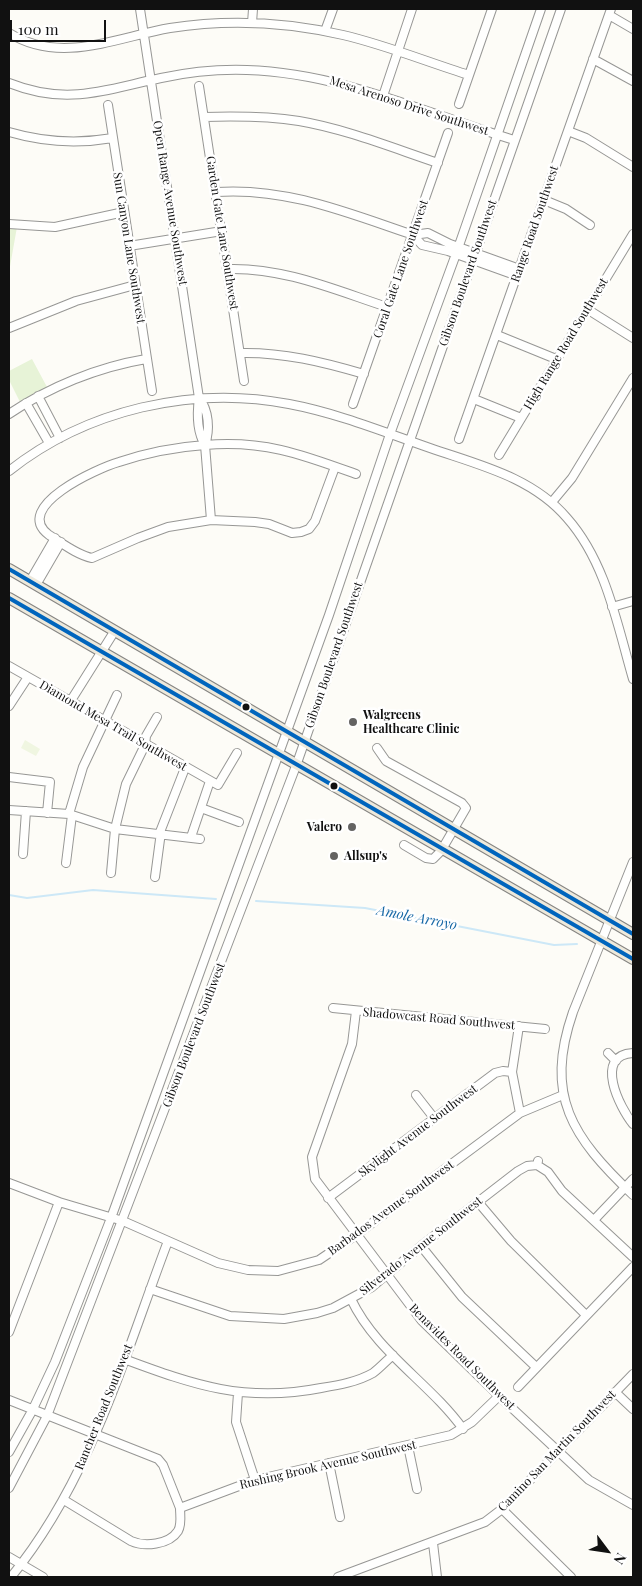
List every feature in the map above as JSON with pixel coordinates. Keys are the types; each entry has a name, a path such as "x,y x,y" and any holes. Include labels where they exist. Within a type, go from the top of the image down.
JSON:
{"main road":[{"path":"9,569 114,632 288,730 633,934"},
{"path":"9,598 296,766 443,847 633,959"}],"street":[{"name":"Open Range Avenue Southwest","path":"140,9 203,420 200,437 205,445 211,520"},
{"path":"252,23 253,9"},
{"path":"325,31 333,9"},
{"path":"383,96 412,9"},
{"path":"459,104 492,9"},
{"name":"Gibson Boulevard Southwest","path":"9,1452 32,1411 55,1362 110,1218 288,730 390,434 457,250 541,9"},
{"name":"Gibson Boulevard Southwest","path":"9,1488 47,1416 123,1222 296,766 561,9"},
{"path":"610,12 633,29"},
{"name":"Range Road Southwest","path":"459,439 610,12"},
{"path":"9,34 42,46 70,49 98,46 144,34 191,26 252,23 325,31 469,75"},
{"path":"593,59 633,81"},
{"name":"Mesa Arenoso Drive Southwest","path":"9,83 46,94 86,95 151,80 211,70 255,70 321,78 383,96 514,140"},
{"name":"Garden Gate Lane Southwest","path":"199,86 244,381"},
{"name":"Sun Canyon Lane Southwest","path":"108,105 152,391"},
{"path":"204,117 244,116 300,121 333,129 438,164"},
{"path":"568,131 586,138 633,167"},
{"path":"9,132 61,141 82,142 113,138"},
{"name":"Coral Gate Lane Southwest","path":"353,404 448,133"},
{"path":"216,192 264,192 294,197 412,235 422,232 457,250 512,274 518,271"},
{"path":"544,200 566,209 590,225"},
{"path":"9,224 55,228 124,212"},
{"path":"129,246 222,231"},
{"name":"High Range Road Southwest","path":"499,455 556,358 633,234"},
{"path":"412,235 417,242 457,250"},
{"path":"430,246 433,236"},
{"path":"227,269 254,269 283,273 387,307"},
{"path":"9,328 76,301 135,285"},
{"path":"587,309 633,338"},
{"path":"497,335 556,358"},
{"path":"240,353 269,353 306,359 364,374"},
{"path":"9,414 38,396 103,370 146,359"},
{"path":"552,502 565,488 633,378"},
{"path":"38,396 60,438"},
{"path":"9,471 49,443 104,419 136,409 199,398 247,398 287,403 315,409 400,437 512,477 552,502 567,517 587,544 599,568 633,679"},
{"path":"474,399 521,418"},
{"path":"26,403 49,443"},
{"path":"37,422 49,416"},
{"path":"335,467 315,521 304,531 292,533 270,524 211,520 168,528 138,538 92,558 42,530 39,520 42,509 50,499 66,487 118,462 162,451 205,445 260,444 300,454 356,474"},
{"path":"33,583 58,540"},
{"path":"612,608 633,601"},
{"path":"70,702 114,632"},
{"name":"Diamond Mesa Trail Southwest","path":"9,666 218,786 237,754"},
{"path":"9,706 28,677"},
{"path":"66,863 71,815 83,767 117,696"},
{"path":"111,873 115,829 126,784 145,745 146,736 157,717"},
{"path":"377,748 386,761 462,803 466,810 436,857 429,859 404,845"},
{"path":"155,877 160,832 185,768"},
{"path":"9,777 50,782 47,813"},
{"path":"191,837 210,781"},
{"path":"201,808 240,822"},
{"path":"9,810 71,815 115,829 160,832 200,838"},
{"path":"23,854 26,811"},
{"path":"633,862 565,1036 561,1075 563,1094 569,1112 584,1141 633,1194"},
{"name":"Shadowcast Road Southwest","path":"333,1008 546,1029"},
{"name":"Benavides Road Southwest","path":"356,1011 352,1044 312,1157 315,1180 422,1321 589,1480 633,1505"},
{"path":"519,1026 512,1072 520,1113"},
{"path":"608,1053 616,1060"},
{"path":"633,1053 626,1054 616,1060 612,1073 613,1083 622,1107 633,1124"},
{"name":"Skylight Avenue Southwest","path":"328,1198 495,1073 502,1070 512,1072"},
{"name":"Barbados Avenue Southwest","path":"9,1183 59,1202 123,1222 218,1263 248,1270 278,1271 319,1260 356,1235 520,1113 563,1094"},
{"path":"416,1096 434,1118"},
{"name":"Silverado Avenue Southwest","path":"150,1289 214,1312 266,1319 317,1314 351,1299 372,1287 421,1246 518,1171 538,1163 548,1172 562,1191 594,1220"},
{"path":"633,1179 594,1220 633,1257"},
{"path":"9,1332 59,1202"},
{"path":"478,1202 511,1241 586,1315"},
{"name":"Rancher Road Southwest","path":"12,1577 64,1500 83,1466 168,1241"},
{"path":"421,1246 462,1297 536,1367"},
{"path":"518,1387 633,1267"},
{"path":"351,1299 361,1317 393,1355 453,1416 463,1429"},
{"path":"124,1359 191,1383 238,1393 298,1393 352,1382 373,1372 393,1355"},
{"name":"Camino San Martin Southwest","path":"338,1577 485,1522 502,1509 633,1374"},
{"path":"615,1392 633,1409"},
{"path":"238,1393 236,1422 255,1480"},
{"name":"Rushing Brook Avenue Southwest","path":"180,1508 255,1480 408,1446 451,1434 463,1429 499,1396"},
{"path":"9,1400 32,1411 158,1459 163,1465 180,1508 181,1522 177,1532 169,1539 140,1545 64,1500"},
{"path":"408,1446 417,1489"},
{"path":"329,1463 340,1517"},
{"path":"502,1509 571,1577"},
{"path":"433,1543 437,1577"},
{"path":"9,1557 43,1577"}],"green space":[{"path":"9,226 17,227 9,272"},
{"path":"32,359 47,387 20,402 9,380 9,371"},
{"path":"25,740 40,749 36,756 21,748"}],"waterway":[{"name":"Amole Arroyo","path":"9,895 27,898 93,890 216,899"},
{"name":"Amole Arroyo","path":"256,901 365,908 554,945 577,944"}],"transit line":[{"path":"9,569 633,934"},
{"path":"9,598 633,959"}],"place":[{"name":"Walgreens Healthcare Clinic","path":"353,722"},
{"name":"Valero","path":"352,827"},
{"name":"Allsup's","path":"334,856"}]}
